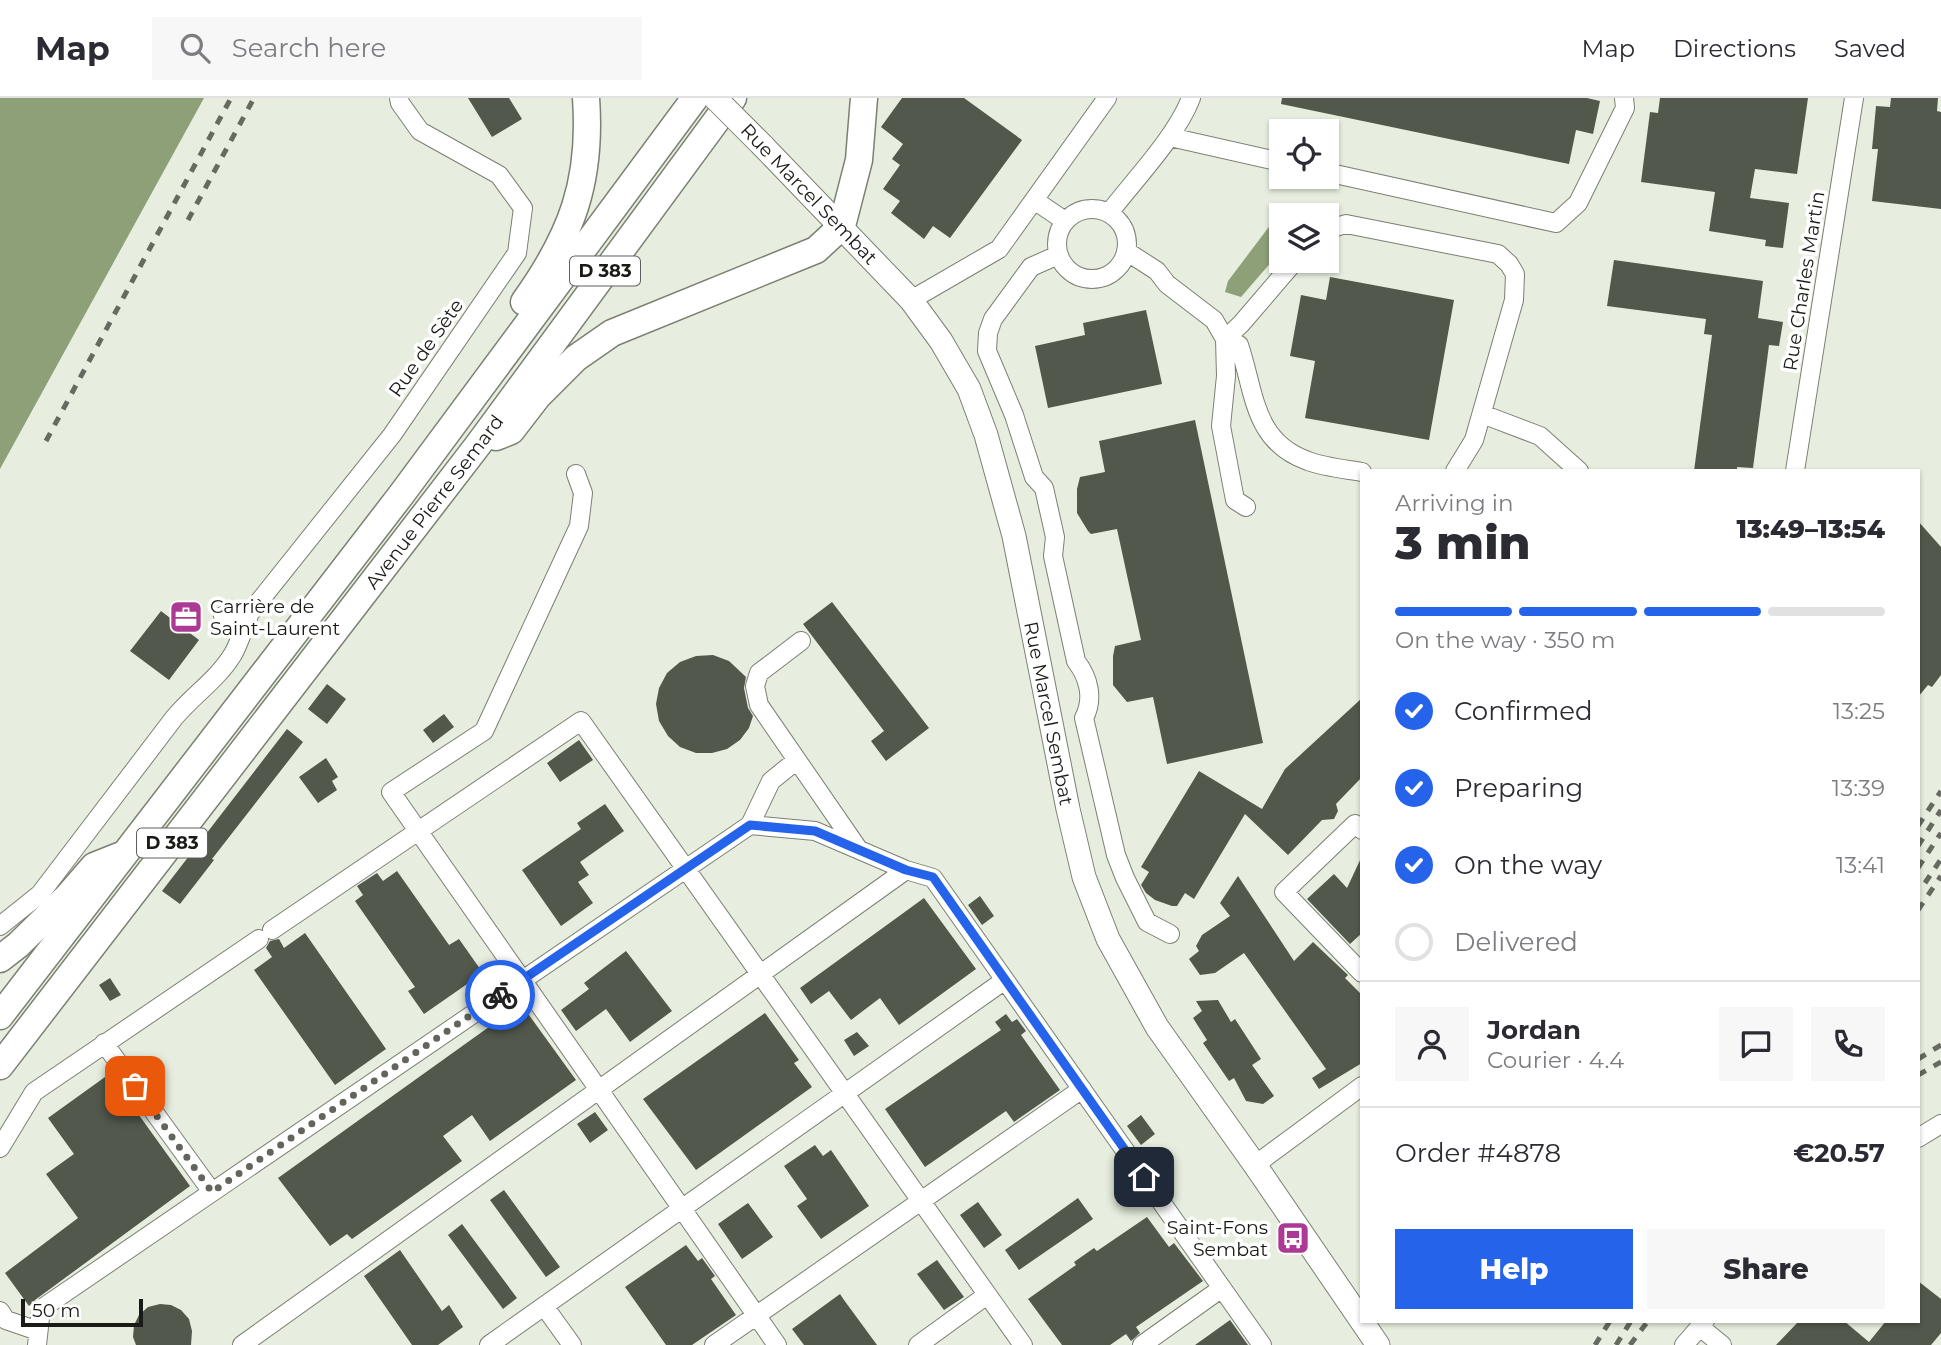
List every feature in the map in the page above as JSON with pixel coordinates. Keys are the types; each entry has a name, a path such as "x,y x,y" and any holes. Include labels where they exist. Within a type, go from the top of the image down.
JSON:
{"highway":[{"path":"500,363 502,334 545,271 575,212 588,152 586,98"},
{"name":"Avenue Pierre Semard","path":"0,1017 500,363 695,98"},
{"name":"Avenue Pierre Semard","path":"0,1066 478,445 733,98"},
{"path":"478,445 511,431 538,396 576,358 612,333 816,250 842,226 859,160 864,98"},
{"path":"0,959 68,896 94,866 127,853"}],"main road":[{"name":"Rue Marcel Sembat","path":"715,98 911,300 941,341 969,389 986,435 1014,536 1074,836 1096,911 1108,939 1157,1027 1360,1319"},
{"name":"Rue Marcel Sembat","path":"1363,1323 1378,1345"}],"street":[{"name":"Rue de Sète","path":"0,926 40,894 188,700 208,684 233,654 250,613 392,435 517,253 523,208 499,175 420,131 399,98"},
{"path":"911,300 999,249 1107,98"},
{"path":"1109,213 1170,137 1191,98"},
{"path":"1339,175 1556,223 1578,203 1625,108 1624,98"},
{"name":"Rue Charles Martin","path":"1795,469 1854,98"},
{"path":"1170,137 1269,159"},
{"path":"1034,200 1065,221"},
{"path":"1086,209 1109,213 1124,229 1126,251 1122,262 1115,271 1094,279 1072,273 1063,265 1056,243 1065,221 1074,213 1086,209"},
{"path":"1339,225 1346,223 1498,254 1515,274 1514,300 1482,414 1474,440 1456,469"},
{"path":"1126,251 1157,271 1167,284 1214,320 1225,339 1226,376 1221,426 1236,500 1246,507"},
{"path":"1058,255 1031,267 993,319 988,333 987,351 1014,415 1034,477 1044,488 1055,537 1052,556 1076,661 1085,672 1091,705 1084,718 1116,855 1147,922 1170,934"},
{"path":"1225,339 1285,273"},
{"path":"1225,339 1240,345 1259,418 1275,443 1307,461 1360,472"},
{"path":"1482,414 1540,436 1577,469"},
{"path":"576,474 583,494 579,526 484,731 391,792 777,1345"},
{"path":"223,616 250,613"},
{"path":"801,641 759,673 755,686 759,705 859,850"},
{"path":"0,1148 34,1092 581,721 1023,1345"},
{"path":"0,1311 6,1320 38,1338 41,1309 750,825 771,781 797,760"},
{"path":"1360,828 1355,824 1284,892 1360,971"},
{"path":"750,825 815,831 906,870 933,877 1262,1345"},
{"path":"242,1345 906,870"},
{"path":"489,1345 1005,980"},
{"path":"104,1043 212,1192"},
{"path":"1255,1165 1360,1087"},
{"path":"714,1345 1082,1089"},
{"path":"1920,1137 1941,1124"},
{"path":"1142,1345 1222,1288"},
{"path":"918,1345 987,1295"},
{"path":"544,1306 572,1345"},
{"path":"1684,1345 1702,1324 1722,1345"}],"shaded area":[{"path":"0,98 204,98 0,469"},
{"path":"1269,227 1269,265 1241,297 1225,292 1228,281"}],"building":[{"path":"468,98 509,98 522,119 492,137"},
{"path":"902,98 964,98 1022,140 950,238 933,226 924,239 891,213 900,201 883,189 900,165 892,159 903,144 881,127"},
{"path":"1282,98 1587,98 1600,101 1593,134 1576,130 1569,164 1281,104"},
{"path":"1660,98 1808,98 1797,174 1755,169 1750,198 1789,203 1783,248 1765,246 1766,240 1709,231 1715,192 1641,182 1650,112 1658,113"},
{"path":"1891,98 1938,98 1937,111 1941,112 1941,209 1872,201 1878,149 1872,149 1876,106 1890,107"},
{"path":"1614,260 1763,281 1758,318 1783,322 1779,346 1769,345 1753,468 1694,469 1712,335 1704,334 1706,319 1607,306"},
{"path":"1330,277 1454,300 1429,440 1305,418 1315,361 1290,356 1301,295 1326,300"},
{"path":"1146,310 1162,384 1048,408 1035,346 1085,335 1083,323"},
{"path":"1195,420 1263,743 1167,764 1153,697 1127,702 1113,685 1115,646 1141,640 1117,529 1091,534 1088,531 1077,513 1077,489 1080,477 1105,472 1099,441"},
{"path":"1920,523 1941,547 1941,675 1932,687 1928,685 1920,695"},
{"path":"832,602 929,728 886,761 871,741 884,731 803,624"},
{"path":"161,611 199,640 169,680 130,651"},
{"path":"713,655 729,661 746,677 744,688 748,708 753,716 749,728 740,740 727,749 696,753 680,747 668,736 659,721 656,704 659,688 667,673 680,662 696,656"},
{"path":"327,684 346,699 327,724 308,709"},
{"path":"1360,700 1360,779 1336,804 1338,811 1334,819 1322,820 1288,855 1245,814 1194,899 1185,893 1177,906 1172,906 1155,900 1146,893 1141,885 1149,872 1141,867 1199,771 1262,809 1285,769"},
{"path":"444,714 454,727 433,743 423,730"},
{"path":"287,729 303,742 180,904 162,891"},
{"path":"579,740 593,760 560,782 547,763"},
{"path":"326,758 338,777 332,781 337,790 318,803 299,777"},
{"path":"605,804 624,831 580,862 589,875 578,882 593,903 561,926 522,870 581,829 577,823"},
{"path":"1360,860 1360,935 1350,944 1307,899 1334,874 1347,888"},
{"path":"397,871 449,945 459,939 483,973 424,1014 408,991 415,987 355,901 363,895 357,886 377,873 383,881"},
{"path":"1238,876 1294,961 1313,942 1348,975 1345,978 1360,993 1360,1064 1319,1089 1312,1078 1326,1069 1244,953 1215,973 1200,975 1189,959 1199,951 1196,946 1202,935 1230,916 1220,903"},
{"path":"980,896 994,916 982,925 968,905"},
{"path":"924,898 976,969 899,1025 880,998 851,1020 829,991 811,1004 800,988"},
{"path":"305,933 386,1049 335,1085 254,970 272,957 266,948 270,941 279,939 284,948"},
{"path":"626,951 672,1011 630,1042 606,1009 576,1031 561,1010 589,989 584,983"},
{"path":"110,978 121,995 110,1001 99,985"},
{"path":"1218,1000 1231,1022 1235,1019 1261,1059 1252,1065 1274,1096 1263,1104 1246,1101 1234,1078 1229,1081 1203,1043 1207,1040 1193,1018 1202,1011 1196,1001"},
{"path":"521,1004 576,1080 490,1141 472,1115 443,1136 462,1161 352,1239 347,1234 330,1246 278,1178"},
{"path":"765,1013 799,1060 794,1063 812,1087 696,1170 643,1099"},
{"path":"1006,1014 1012,1022 1017,1019 1026,1031 1021,1035 1060,1090 1014,1122 1006,1111 925,1167 885,1109 1001,1030 995,1022"},
{"path":"857,1032 869,1046 854,1056 844,1040"},
{"path":"105,1077 130,1113 136,1111 190,1186 29,1306 5,1273 78,1218 46,1174 74,1154 48,1118"},
{"path":"595,1112 608,1130 590,1143 577,1124"},
{"path":"1141,1115 1155,1134 1141,1145 1127,1126"},
{"path":"815,1145 823,1156 831,1150 869,1206 821,1239 797,1206 807,1199 784,1166"},
{"path":"504,1190 560,1267 546,1277 490,1200"},
{"path":"1078,1198 1093,1219 1019,1270 1005,1250"},
{"path":"978,1202 1002,1235 984,1248 960,1215"},
{"path":"748,1203 773,1237 742,1259 718,1224"},
{"path":"1147,1217 1169,1247 1174,1243 1203,1281 1136,1327 1140,1333 1131,1341 1126,1334 1110,1345 1062,1345 1028,1299 1076,1265 1074,1262 1094,1248 1097,1251"},
{"path":"462,1224 517,1298 503,1309 448,1235"},
{"path":"686,1245 698,1261 702,1258 715,1276 711,1279 736,1315 692,1345 666,1345 625,1287"},
{"path":"400,1250 442,1311 449,1305 463,1327 438,1345 412,1345 364,1276"},
{"path":"937,1260 964,1297 944,1310 917,1274"},
{"path":"1920,1283 1941,1299 1941,1333 1931,1345 1776,1345 1797,1323 1846,1323 1869,1342 1884,1323 1920,1323"},
{"path":"840,1294 877,1345 804,1345 792,1329"},
{"path":"160,1304 181,1310 189,1319 191,1345 136,1345 133,1337 134,1325 139,1315 148,1307"},
{"path":"1230,1320 1248,1345 1195,1345"}],"railway":[{"path":"46,441 231,98"},
{"path":"188,220 254,98"},
{"path":"1920,823 1941,791"},
{"path":"1920,843 1941,810"},
{"path":"1920,865 1941,833"},
{"path":"1925,883 1941,859"},
{"path":"1920,907 1941,876"},
{"path":"1920,1058 1941,1045"},
{"path":"1920,1074 1941,1062"},
{"path":"1595,1345 1609,1323"},
{"path":"1616,1345 1630,1323"},
{"path":"1630,1345 1646,1323"}],"way so far":[{"path":"135,1086 212,1192 500,995"}],"place":[{"name":"Carrière de Saint-Laurent","path":"186,617"},
{"name":"Saint-Fons Sembat","path":"1293,1238"}],"route":[{"path":"500,995 750,825 815,831 906,870 933,877 1144,1177"}]}
